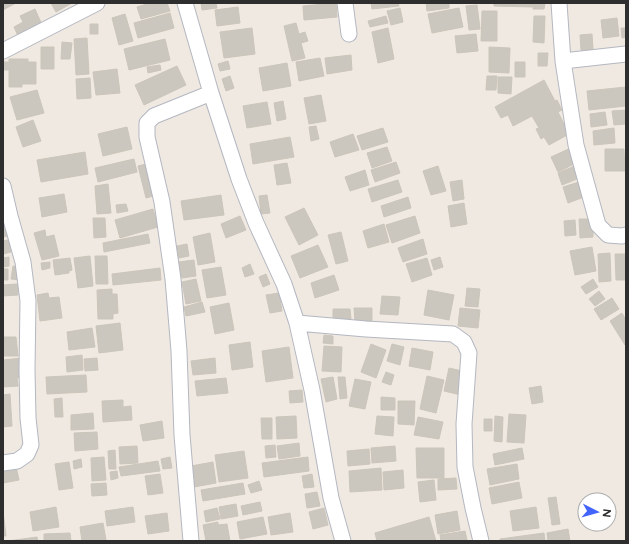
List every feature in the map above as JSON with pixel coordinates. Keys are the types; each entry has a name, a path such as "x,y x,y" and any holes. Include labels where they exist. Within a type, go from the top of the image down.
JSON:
{"street":[{"path":"3,52 97,3"},
{"path":"185,3 211,93 240,179 253,216 284,284 297,323 312,390 330,498 343,541"},
{"path":"345,3 349,34"},
{"path":"559,3 562,61 576,145 598,225 608,235 626,235"},
{"path":"562,61 626,54"},
{"path":"191,541 182,435 179,351 173,279 162,202 147,137 147,123 154,116 211,93"},
{"path":"3,186 23,262 28,301 27,370 28,418 31,446 27,454 17,461 3,463"},
{"path":"297,323 453,334 464,342 469,353 464,424 465,467 481,541"}],"building":[{"path":"3,3 16,3 3,10"},
{"path":"51,3 72,3 56,12"},
{"path":"150,3 167,3 170,11 141,19 137,7"},
{"path":"201,3 216,3 217,8 202,10"},
{"path":"336,3 337,17 304,20 303,6"},
{"path":"371,3 398,3 399,6 372,9"},
{"path":"426,3 449,3 449,8 427,11"},
{"path":"494,3 533,3 533,7 494,6"},
{"path":"534,3 545,3 544,9 533,9"},
{"path":"477,5 480,29 469,30 466,6"},
{"path":"238,7 240,23 217,26 215,10"},
{"path":"400,8 403,22 391,25 387,11"},
{"path":"459,8 463,27 432,33 428,14"},
{"path":"35,9 43,27 19,38 14,27 23,22 20,16"},
{"path":"482,11 497,11 497,41 481,41"},
{"path":"170,13 174,28 138,38 134,23"},
{"path":"125,14 133,41 119,45 112,18"},
{"path":"386,16 388,23 370,27 368,21"},
{"path":"534,16 545,16 544,43 533,42"},
{"path":"617,18 619,36 603,38 601,20"},
{"path":"296,23 299,34 305,32 308,41 301,43 305,58 292,61 284,26"},
{"path":"90,24 98,24 98,34 90,34"},
{"path":"252,28 255,54 224,58 220,32"},
{"path":"388,28 394,59 378,63 372,32"},
{"path":"621,28 626,28 626,37 622,38"},
{"path":"476,34 478,51 457,53 455,36"},
{"path":"592,34 593,49 581,50 580,35"},
{"path":"87,38 89,74 76,75 74,39"},
{"path":"165,39 170,60 129,70 124,49"},
{"path":"62,42 72,43 70,59 61,59"},
{"path":"41,47 54,47 54,69 41,69"},
{"path":"489,47 510,48 509,73 489,72"},
{"path":"538,53 548,53 547,66 538,66"},
{"path":"351,55 352,70 327,74 325,58"},
{"path":"320,58 324,76 299,81 296,62"},
{"path":"9,59 28,59 28,62 36,62 36,84 22,84 22,87 9,87 9,70 3,70 3,62 9,62"},
{"path":"228,61 230,69 220,71 218,64"},
{"path":"515,62 525,62 525,77 515,77"},
{"path":"287,63 291,86 263,91 259,68"},
{"path":"160,65 161,70 148,73 147,67"},
{"path":"177,66 186,85 144,105 135,85"},
{"path":"117,69 120,93 96,95 93,72"},
{"path":"230,76 234,88 226,91 222,79"},
{"path":"487,76 497,76 496,90 486,90"},
{"path":"498,77 512,77 511,94 498,93"},
{"path":"90,78 91,98 77,99 76,79"},
{"path":"544,80 555,101 557,100 562,110 558,112 569,134 549,145 544,137 541,139 536,129 539,128 532,116 513,126 508,115 501,118 495,107"},
{"path":"626,87 626,106 589,110 587,91"},
{"path":"37,90 44,113 17,120 10,97"},
{"path":"321,95 326,121 309,124 304,98"},
{"path":"283,101 286,119 277,121 274,103"},
{"path":"267,102 271,124 247,128 243,106"},
{"path":"626,110 626,124 614,125 612,111"},
{"path":"605,112 607,125 591,127 590,114"},
{"path":"33,120 41,141 23,147 16,127"},
{"path":"316,126 319,139 311,141 309,127"},
{"path":"127,127 132,149 103,156 98,134"},
{"path":"383,128 388,142 362,150 357,136"},
{"path":"614,128 615,143 594,145 593,131"},
{"path":"353,134 359,150 335,157 330,142"},
{"path":"290,137 294,157 253,164 250,144"},
{"path":"387,147 392,161 372,168 367,153"},
{"path":"573,147 580,161 558,172 551,157"},
{"path":"605,149 624,149 625,171 605,171"},
{"path":"85,152 88,174 41,182 37,160"},
{"path":"134,159 137,172 98,182 95,168"},
{"path":"396,162 400,173 375,182 371,170"},
{"path":"150,163 157,195 146,198 138,166"},
{"path":"287,163 291,183 277,185 274,165"},
{"path":"577,165 582,177 562,185 558,173"},
{"path":"438,166 446,191 431,195 423,171"},
{"path":"365,170 369,185 350,191 345,177"},
{"path":"398,180 402,192 372,202 368,189"},
{"path":"462,180 464,199 453,201 450,182"},
{"path":"579,182 584,197 568,203 563,187"},
{"path":"108,184 111,213 97,214 95,186"},
{"path":"64,194 67,212 42,217 39,198"},
{"path":"221,195 224,215 184,220 181,201"},
{"path":"267,195 270,213 261,214 259,196"},
{"path":"408,197 411,208 384,217 381,206"},
{"path":"464,203 467,224 451,227 448,206"},
{"path":"126,204 128,211 117,213 116,205"},
{"path":"304,208 318,235 299,245 285,217"},
{"path":"153,209 158,227 120,238 115,220"},
{"path":"240,216 246,230 226,238 221,224"},
{"path":"415,216 420,233 392,243 386,225"},
{"path":"6,218 11,235 3,237 3,219"},
{"path":"93,218 105,218 106,237 94,238"},
{"path":"579,219 593,219 593,237 580,238"},
{"path":"575,220 576,235 565,236 564,221"},
{"path":"384,224 389,242 368,248 363,231"},
{"path":"45,230 46,237 54,235 59,256 42,260 34,233"},
{"path":"341,232 348,261 336,264 328,235"},
{"path":"210,233 215,262 198,265 193,237"},
{"path":"148,234 150,243 104,252 103,243"},
{"path":"423,239 427,254 403,262 398,248"},
{"path":"8,240 11,252 3,254 3,241"},
{"path":"187,244 189,256 179,258 177,246"},
{"path":"318,245 328,267 300,278 291,256"},
{"path":"592,247 596,271 575,275 570,251"},
{"path":"610,253 611,281 599,282 598,254"},
{"path":"615,254 626,254 626,280 616,280"},
{"path":"90,256 93,286 78,288 74,258"},
{"path":"95,256 107,256 108,284 96,284"},
{"path":"9,257 9,266 3,267 3,258"},
{"path":"440,257 443,267 434,270 431,260"},
{"path":"70,258 72,270 69,271 69,273 55,275 53,260"},
{"path":"427,258 432,275 412,282 406,264"},
{"path":"194,260 196,276 182,278 179,262"},
{"path":"50,262 50,268 42,270 41,263"},
{"path":"250,264 254,274 245,277 242,268"},
{"path":"13,266 20,267 19,280 11,279"},
{"path":"221,267 226,295 207,298 202,270"},
{"path":"160,268 161,280 113,285 112,274"},
{"path":"3,269 8,269 8,280 3,280"},
{"path":"266,274 270,284 263,287 259,277"},
{"path":"334,275 339,290 315,298 311,283"},
{"path":"196,279 201,301 186,304 182,282"},
{"path":"593,279 598,287 586,294 581,287"},
{"path":"17,284 18,295 3,296 3,285"},
{"path":"467,288 480,289 478,307 465,306"},
{"path":"112,289 112,294 117,294 118,313 113,314 113,319 98,319 97,290"},
{"path":"428,290 454,295 449,320 424,315"},
{"path":"599,291 605,299 595,306 589,299"},
{"path":"48,293 49,298 59,297 62,318 40,321 37,295"},
{"path":"279,293 282,311 270,313 266,295"},
{"path":"382,296 400,297 398,315 380,314"},
{"path":"612,298 619,309 601,320 594,309"},
{"path":"202,302 205,312 186,316 184,307"},
{"path":"229,303 234,330 215,334 210,307"},
{"path":"354,308 372,308 372,321 355,322"},
{"path":"460,308 480,310 478,328 458,326"},
{"path":"333,309 350,309 351,319 333,320"},
{"path":"622,313 626,320 625,345 610,321"},
{"path":"120,323 123,350 99,353 96,326"},
{"path":"92,328 95,347 69,350 67,332"},
{"path":"324,335 333,336 333,344 323,343"},
{"path":"3,337 16,337 18,356 3,356"},
{"path":"250,342 253,367 232,370 229,345"},
{"path":"371,344 386,350 376,378 361,372"},
{"path":"392,344 404,347 400,365 387,361"},
{"path":"324,346 342,347 341,372 322,371"},
{"path":"289,347 293,378 266,382 262,351"},
{"path":"412,348 433,352 430,370 409,366"},
{"path":"82,355 83,370 67,372 66,357"},
{"path":"22,358 23,377 17,378 18,386 3,387 3,360"},
{"path":"97,358 98,370 85,371 84,359"},
{"path":"215,358 216,373 193,375 191,361"},
{"path":"449,368 462,371 461,395 444,391"},
{"path":"386,372 394,375 391,385 382,382"},
{"path":"86,375 87,392 47,394 46,377"},
{"path":"427,376 444,380 436,413 420,409"},
{"path":"333,377 337,399 326,402 321,379"},
{"path":"338,377 345,377 347,398 340,399"},
{"path":"226,378 228,393 197,396 195,381"},
{"path":"355,379 371,382 365,409 349,406"},
{"path":"541,386 543,402 532,404 529,388"},
{"path":"302,390 303,402 290,403 289,391"},
{"path":"10,394 12,426 3,427 3,395"},
{"path":"381,397 395,398 395,410 381,410"},
{"path":"62,398 63,417 55,417 54,399"},
{"path":"123,400 123,407 131,406 132,420 103,422 102,401"},
{"path":"398,401 415,401 414,425 398,424"},
{"path":"93,413 94,429 71,430 71,415"},
{"path":"509,414 526,415 524,443 507,442"},
{"path":"296,416 297,438 277,439 276,417"},
{"path":"377,416 394,417 393,436 375,434"},
{"path":"495,416 503,417 502,442 494,441"},
{"path":"418,417 443,422 439,439 414,435"},
{"path":"261,418 272,418 272,439 262,439"},
{"path":"484,419 492,419 492,431 484,431"},
{"path":"162,421 164,438 143,441 140,425"},
{"path":"97,432 98,449 75,451 74,433"},
{"path":"299,443 300,456 279,459 277,446"},
{"path":"275,445 276,457 266,458 265,446"},
{"path":"137,446 138,463 120,464 119,447"},
{"path":"395,446 396,461 372,463 371,448"},
{"path":"416,448 444,448 444,478 417,478"},
{"path":"522,448 524,459 495,465 493,454"},
{"path":"369,449 370,464 348,466 347,451"},
{"path":"115,450 116,469 109,469 108,451"},
{"path":"244,451 248,478 219,482 215,455"},
{"path":"104,457 106,480 92,481 91,458"},
{"path":"170,457 172,468 163,469 161,459"},
{"path":"308,457 309,471 264,477 262,463"},
{"path":"81,459 82,467 74,469 73,461"},
{"path":"158,461 160,471 121,476 119,467"},
{"path":"69,462 73,488 59,490 55,464"},
{"path":"213,462 216,483 194,487 191,466"},
{"path":"517,464 519,479 490,485 487,469"},
{"path":"16,466 19,480 3,483 3,469"},
{"path":"381,468 382,490 350,492 349,471"},
{"path":"403,470 404,488 384,490 383,472"},
{"path":"117,471 118,478 111,480 110,472"},
{"path":"160,474 163,493 148,495 145,476"},
{"path":"312,474 314,487 304,488 302,476"},
{"path":"456,478 457,489 438,490 438,479"},
{"path":"434,480 436,500 420,502 418,482"},
{"path":"259,481 262,490 251,493 248,485"},
{"path":"519,482 522,498 492,504 489,488"},
{"path":"106,483 107,495 92,496 91,484"},
{"path":"243,483 245,494 203,501 201,490"},
{"path":"317,492 320,506 307,508 305,494"},
{"path":"556,497 560,524 552,525 548,498"},
{"path":"260,502 262,511 243,515 241,506"},
{"path":"236,504 238,516 221,519 219,507"},
{"path":"56,507 59,527 33,531 30,512"},
{"path":"133,507 135,522 107,526 105,511"},
{"path":"536,507 539,528 513,531 510,511"},
{"path":"217,508 220,519 206,522 204,511"},
{"path":"324,508 328,525 313,529 309,512"},
{"path":"3,511 6,536 3,536"},
{"path":"457,511 460,530 438,534 435,515"},
{"path":"167,513 169,531 148,534 145,516"},
{"path":"290,513 293,532 271,535 268,517"},
{"path":"263,517 267,534 240,539 237,522"},
{"path":"429,517 436,541 377,541 375,533"},
{"path":"218,522 218,525 227,524 230,541 206,541 203,525"},
{"path":"103,523 106,540 82,541 80,527"},
{"path":"568,529 570,541 548,541 547,533"},
{"path":"465,531 467,540 441,541 440,535"},
{"path":"70,533 71,541 44,541 44,534"},
{"path":"544,533 545,541 500,541 500,539"},
{"path":"37,537 38,541 8,541"}]}
